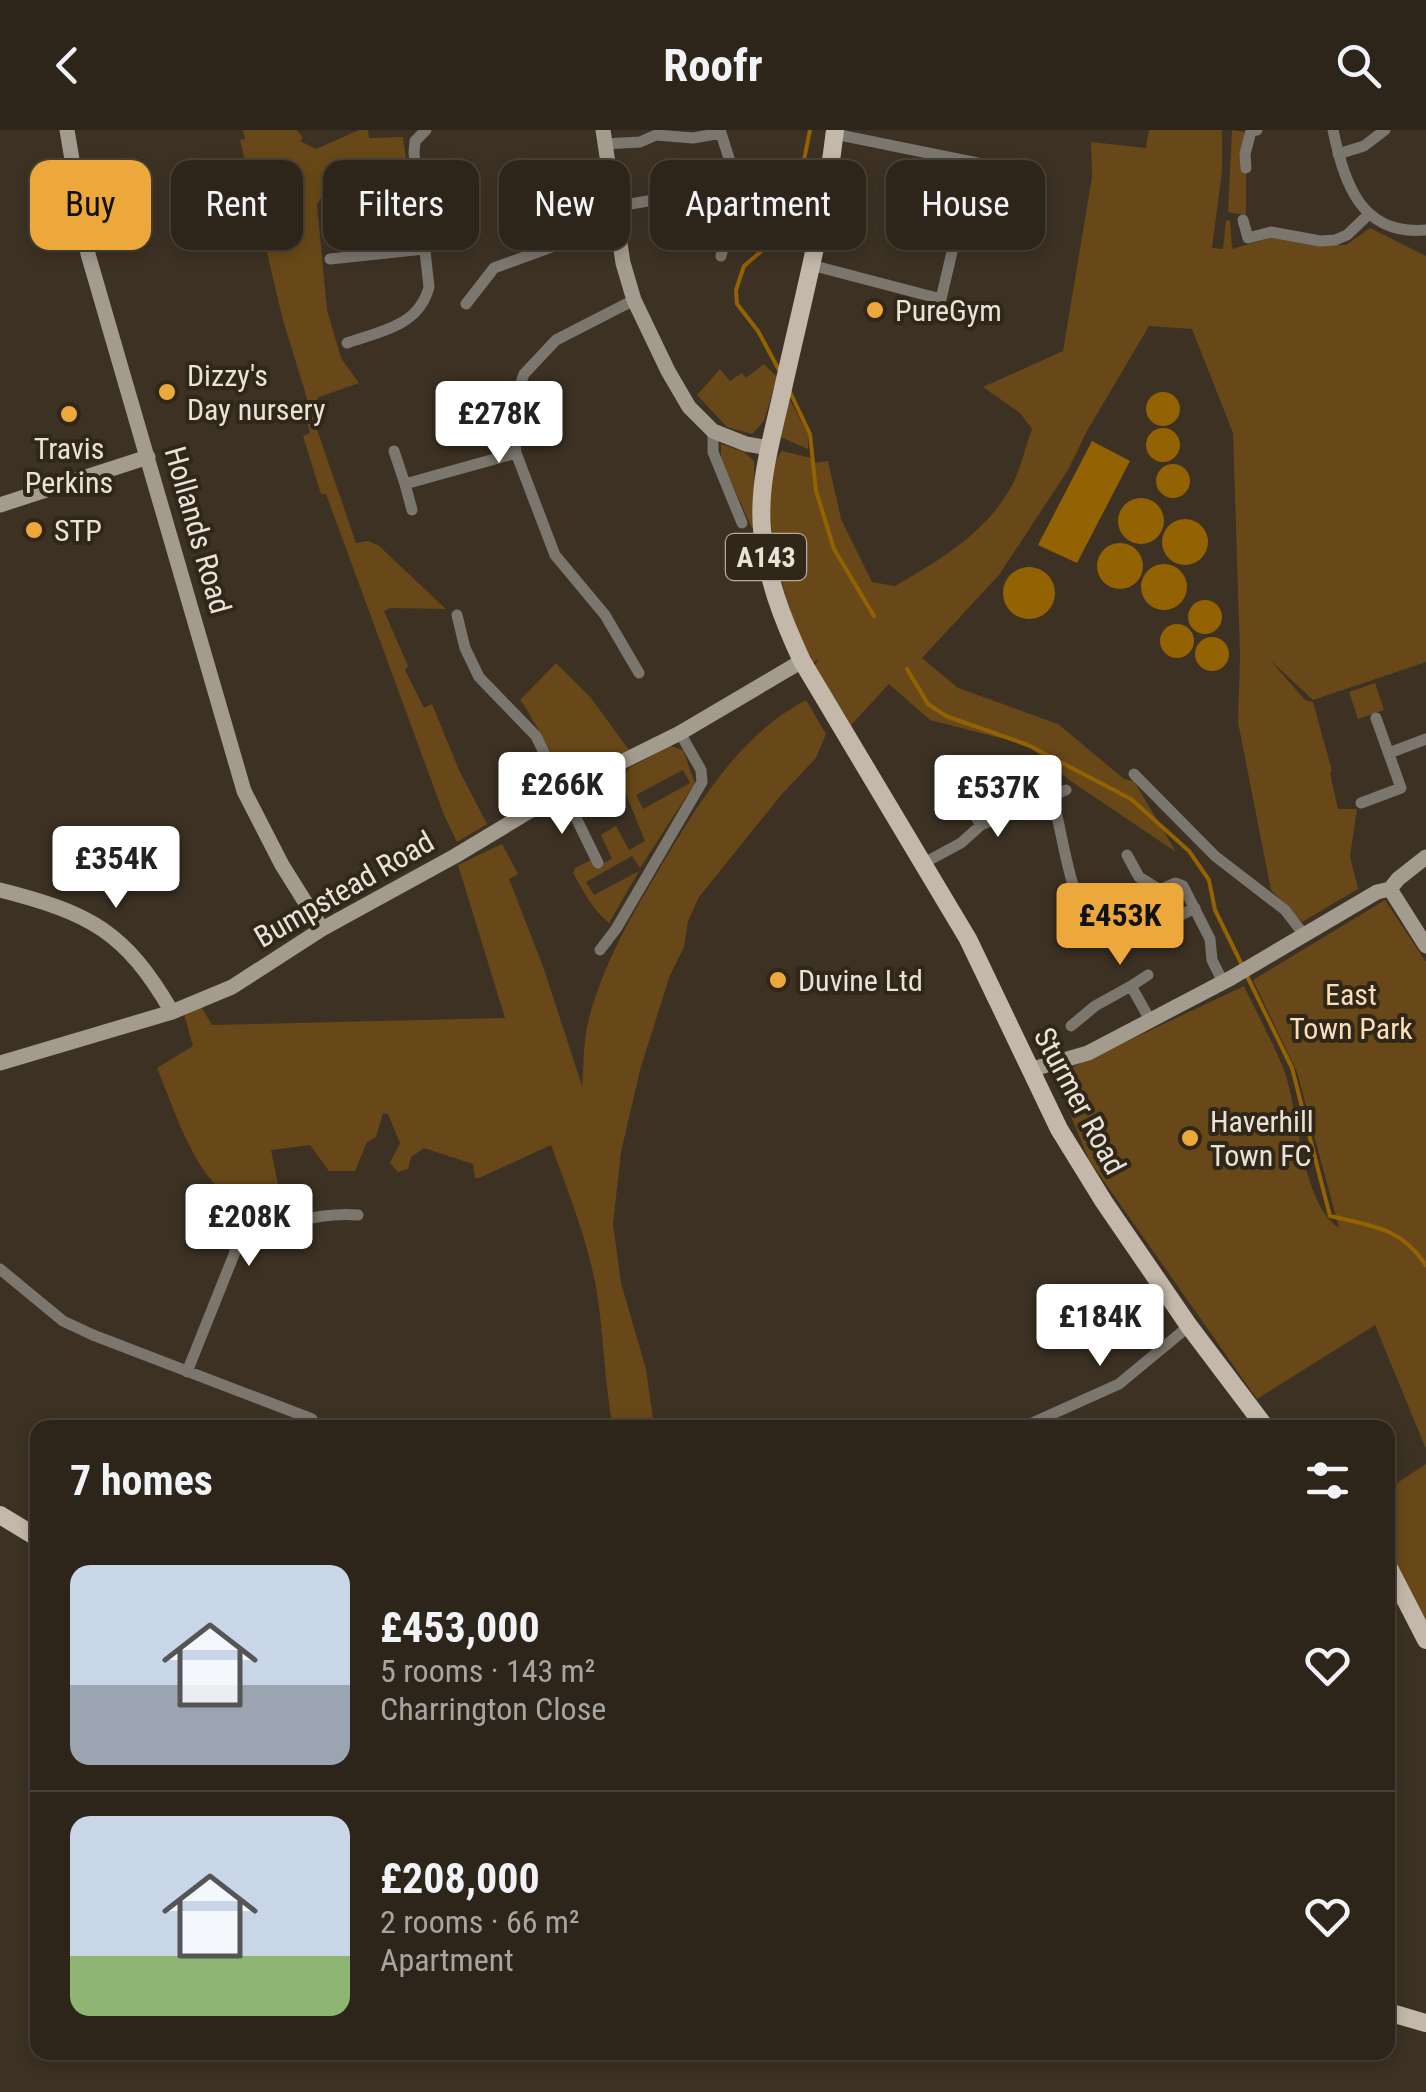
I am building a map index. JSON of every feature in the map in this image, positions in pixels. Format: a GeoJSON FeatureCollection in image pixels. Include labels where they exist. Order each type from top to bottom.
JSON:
{"type":"FeatureCollection","features":[{"type":"Feature","properties":{"kind":"main road","name":"A143"},"geometry":{"type":"LineString","coordinates":[[810,265],[835,132]]}},
{"type":"Feature","properties":{"kind":"main road","name":"Sturmer Road"},"geometry":{"type":"LineString","coordinates":[[810,265],[769,448],[762,503],[764,544],[780,612],[802,661],[968,939],[1059,1129],[1189,1326],[1260,1420]]}},
{"type":"Feature","properties":{"kind":"main road"},"geometry":{"type":"LineString","coordinates":[[0,1515],[30,1533]]}},
{"type":"Feature","properties":{"kind":"main road"},"geometry":{"type":"LineString","coordinates":[[1395,1580],[1426,1640]]}},
{"type":"Feature","properties":{"kind":"main road"},"geometry":{"type":"LineString","coordinates":[[1395,2014],[1426,2023]]}},
{"type":"Feature","properties":{"kind":"street","name":"Hollands Road"},"geometry":{"type":"LineString","coordinates":[[66,130],[88,254],[244,791],[282,865],[322,929]]}},
{"type":"Feature","properties":{"kind":"street"},"geometry":{"type":"LineString","coordinates":[[415,160],[415,141],[426,130]]}},
{"type":"Feature","properties":{"kind":"street"},"geometry":{"type":"LineString","coordinates":[[1246,168],[1245,154],[1252,130]]}},
{"type":"Feature","properties":{"kind":"street"},"geometry":{"type":"LineString","coordinates":[[1333,130],[1342,171],[1368,214],[1386,227],[1408,232],[1426,230]]}},
{"type":"Feature","properties":{"kind":"street"},"geometry":{"type":"LineString","coordinates":[[1338,154],[1364,146],[1385,130]]}},
{"type":"Feature","properties":{"kind":"street"},"geometry":{"type":"LineString","coordinates":[[603,137],[640,142],[656,134],[693,138],[721,132],[739,190],[721,256]]}},
{"type":"Feature","properties":{"kind":"street"},"geometry":{"type":"LineString","coordinates":[[835,132],[963,160]]}},
{"type":"Feature","properties":{"kind":"street"},"geometry":{"type":"LineString","coordinates":[[1243,220],[1248,238],[1271,232],[1320,241],[1347,236],[1368,214]]}},
{"type":"Feature","properties":{"kind":"street"},"geometry":{"type":"LineString","coordinates":[[330,259],[407,250]]}},
{"type":"Feature","properties":{"kind":"street"},"geometry":{"type":"LineString","coordinates":[[347,343],[412,318],[425,302],[429,286],[424,250]]}},
{"type":"Feature","properties":{"kind":"street"},"geometry":{"type":"LineString","coordinates":[[466,304],[494,268],[535,250]]}},
{"type":"Feature","properties":{"kind":"street"},"geometry":{"type":"LineString","coordinates":[[622,250],[634,300],[689,407],[713,431],[769,448]]}},
{"type":"Feature","properties":{"kind":"street"},"geometry":{"type":"LineString","coordinates":[[810,265],[940,298],[951,250]]}},
{"type":"Feature","properties":{"kind":"street"},"geometry":{"type":"LineString","coordinates":[[634,300],[556,340],[524,374],[511,411],[516,454],[555,555],[605,614],[640,673]]}},
{"type":"Feature","properties":{"kind":"street"},"geometry":{"type":"LineString","coordinates":[[713,431],[713,452],[742,523]]}},
{"type":"Feature","properties":{"kind":"street"},"geometry":{"type":"LineString","coordinates":[[394,451],[412,510]]}},
{"type":"Feature","properties":{"kind":"street"},"geometry":{"type":"LineString","coordinates":[[406,484],[516,454]]}},
{"type":"Feature","properties":{"kind":"street"},"geometry":{"type":"LineString","coordinates":[[0,504],[148,457]]}},
{"type":"Feature","properties":{"kind":"street"},"geometry":{"type":"LineString","coordinates":[[457,616],[465,648],[479,677],[536,736],[598,864]]}},
{"type":"Feature","properties":{"kind":"street","name":"Bumpstead Road"},"geometry":{"type":"LineString","coordinates":[[0,1063],[172,1012],[232,987],[322,929],[563,791],[680,732],[802,661]]}},
{"type":"Feature","properties":{"kind":"street"},"geometry":{"type":"LineString","coordinates":[[1360,803],[1401,788],[1376,718]]}},
{"type":"Feature","properties":{"kind":"street"},"geometry":{"type":"LineString","coordinates":[[600,950],[702,782],[700,770],[680,732]]}},
{"type":"Feature","properties":{"kind":"street"},"geometry":{"type":"LineString","coordinates":[[1390,752],[1426,739]]}},
{"type":"Feature","properties":{"kind":"street"},"geometry":{"type":"LineString","coordinates":[[1134,774],[1215,856],[1286,910],[1305,936]]}},
{"type":"Feature","properties":{"kind":"street"},"geometry":{"type":"LineString","coordinates":[[950,776],[982,825]]}},
{"type":"Feature","properties":{"kind":"street"},"geometry":{"type":"LineString","coordinates":[[922,864],[961,843],[982,825],[1066,790]]}},
{"type":"Feature","properties":{"kind":"street"},"geometry":{"type":"LineString","coordinates":[[1052,795],[1064,858],[1080,908]]}},
{"type":"Feature","properties":{"kind":"street"},"geometry":{"type":"LineString","coordinates":[[1127,855],[1140,878],[1160,890],[1175,883],[1184,886],[1210,939],[1212,960],[1227,980]]}},
{"type":"Feature","properties":{"kind":"street"},"geometry":{"type":"LineString","coordinates":[[1033,1069],[1088,1052],[1227,980],[1377,892],[1390,889],[1426,858]]}},
{"type":"Feature","properties":{"kind":"street"},"geometry":{"type":"LineString","coordinates":[[1390,889],[1426,946]]}},
{"type":"Feature","properties":{"kind":"street"},"geometry":{"type":"LineString","coordinates":[[0,890],[59,907],[107,932],[148,969],[172,1012]]}},
{"type":"Feature","properties":{"kind":"street"},"geometry":{"type":"LineString","coordinates":[[1145,933],[1194,908]]}},
{"type":"Feature","properties":{"kind":"street"},"geometry":{"type":"LineString","coordinates":[[1071,1026],[1095,1006],[1148,974]]}},
{"type":"Feature","properties":{"kind":"street"},"geometry":{"type":"LineString","coordinates":[[1131,986],[1149,1018]]}},
{"type":"Feature","properties":{"kind":"street"},"geometry":{"type":"LineString","coordinates":[[186,1372],[237,1247],[260,1235],[328,1213],[358,1215]]}},
{"type":"Feature","properties":{"kind":"street"},"geometry":{"type":"LineString","coordinates":[[0,1269],[64,1320],[186,1372],[312,1419]]}},
{"type":"Feature","properties":{"kind":"street"},"geometry":{"type":"LineString","coordinates":[[1038,1420],[1119,1384],[1189,1326]]}},
{"type":"Feature","properties":{"kind":"green space"},"geometry":{"type":"Polygon","coordinates":[[[243,130],[297,130],[303,138],[300,141],[316,149],[359,130],[368,130],[369,138],[403,137],[406,160],[323,160],[323,195],[317,204],[327,310],[341,358],[359,383],[319,397],[309,405],[266,250],[303,250],[303,160],[245,160],[240,140],[245,139],[243,130]]]}},
{"type":"Feature","properties":{"kind":"green space"},"geometry":{"type":"Polygon","coordinates":[[[1149,130],[1222,130],[1222,171],[1212,248],[1223,249],[1226,220],[1230,221],[1232,249],[1274,237],[1346,245],[1370,228],[1426,256],[1426,662],[1313,700],[1270,660],[1305,700],[1313,702],[1338,809],[1357,809],[1350,856],[1358,889],[1302,922],[1271,890],[1238,722],[1240,655],[1233,433],[1192,329],[1149,326],[1068,470],[999,575],[922,658],[958,688],[1058,724],[1124,779],[1134,781],[1176,852],[1069,780],[1028,745],[930,720],[889,684],[851,725],[815,666],[818,659],[813,663],[803,644],[776,556],[770,494],[773,469],[782,451],[811,458],[818,499],[815,463],[828,461],[841,519],[872,582],[895,586],[943,556],[987,520],[1014,482],[1032,429],[1020,413],[983,387],[1063,351],[1092,177],[1091,142],[1146,148],[1149,130]]]}},
{"type":"Feature","properties":{"kind":"green space"},"geometry":{"type":"Polygon","coordinates":[[[1232,130],[1246,132],[1246,215],[1228,212],[1232,130]]]}},
{"type":"Feature","properties":{"kind":"green space"},"geometry":{"type":"Polygon","coordinates":[[[764,364],[777,377],[764,421],[752,434],[727,427],[697,395],[720,369],[730,381],[742,373],[746,378],[764,364]]]}},
{"type":"Feature","properties":{"kind":"green space"},"geometry":{"type":"Polygon","coordinates":[[[790,400],[808,434],[808,449],[781,437],[790,400]]]}},
{"type":"Feature","properties":{"kind":"green space"},"geometry":{"type":"Polygon","coordinates":[[[310,409],[356,543],[368,541],[378,545],[446,609],[384,611],[408,666],[405,670],[424,708],[432,704],[487,824],[457,842],[326,494],[321,494],[303,436],[310,433],[305,411],[310,409]]]}},
{"type":"Feature","properties":{"kind":"green space"},"geometry":{"type":"Polygon","coordinates":[[[721,444],[744,452],[754,461],[756,527],[752,528],[721,459],[721,444]]]}},
{"type":"Feature","properties":{"kind":"green space"},"geometry":{"type":"Polygon","coordinates":[[[556,663],[591,698],[629,750],[570,778],[520,700],[556,663]]]}},
{"type":"Feature","properties":{"kind":"green space"},"geometry":{"type":"Polygon","coordinates":[[[1375,683],[1384,710],[1358,719],[1349,692],[1375,683]]]}},
{"type":"Feature","properties":{"kind":"green space"},"geometry":{"type":"Polygon","coordinates":[[[806,700],[826,734],[816,758],[699,897],[640,1070],[621,1152],[613,1224],[621,1283],[646,1369],[653,1420],[612,1420],[592,1269],[551,1145],[479,1178],[475,1178],[473,1164],[424,1148],[411,1157],[408,1169],[398,1172],[390,1163],[400,1143],[388,1114],[383,1113],[376,1137],[367,1142],[355,1171],[329,1171],[310,1145],[271,1150],[281,1199],[241,1201],[212,1181],[189,1144],[157,1068],[193,1046],[184,1014],[201,1006],[212,1025],[505,1018],[458,865],[502,844],[518,874],[509,879],[544,969],[582,1086],[589,1018],[620,939],[650,884],[722,773],[760,732],[806,700]]]}},
{"type":"Feature","properties":{"kind":"green space"},"geometry":{"type":"Polygon","coordinates":[[[670,746],[683,750],[695,783],[640,868],[632,856],[586,882],[594,895],[639,871],[609,923],[593,906],[573,873],[591,860],[595,867],[612,859],[601,835],[616,826],[629,850],[645,841],[621,782],[629,768],[670,746]],[[683,770],[636,795],[643,809],[690,783],[683,770]]]}},
{"type":"Feature","properties":{"kind":"green space","name":"East Town Park"},"geometry":{"type":"Polygon","coordinates":[[[1385,900],[1426,962],[1426,1449],[1375,1325],[1257,1399],[1089,1160],[1056,1080],[1064,1071],[1244,986],[1284,1070],[1316,1198],[1339,1228],[1297,1072],[1253,980],[1385,900]]]}},
{"type":"Feature","properties":{"kind":"green space"},"geometry":{"type":"Polygon","coordinates":[[[1426,1464],[1426,1640],[1395,1580],[1395,1484],[1426,1464]]]}},
{"type":"Feature","properties":{"kind":"shaded area"},"geometry":{"type":"Polygon","coordinates":[[[1163,392],[1175,397],[1180,409],[1175,421],[1163,426],[1151,421],[1146,409],[1151,397],[1163,392]]]}},
{"type":"Feature","properties":{"kind":"shaded area"},"geometry":{"type":"Polygon","coordinates":[[[1163,428],[1175,433],[1180,445],[1175,457],[1163,462],[1151,457],[1146,445],[1151,433],[1163,428]]]}},
{"type":"Feature","properties":{"kind":"shaded area"},"geometry":{"type":"Polygon","coordinates":[[[1092,441],[1130,461],[1077,563],[1038,545],[1092,441]]]}},
{"type":"Feature","properties":{"kind":"shaded area"},"geometry":{"type":"Polygon","coordinates":[[[1173,464],[1185,469],[1190,481],[1185,493],[1173,498],[1161,493],[1156,481],[1161,469],[1173,464]]]}},
{"type":"Feature","properties":{"kind":"shaded area"},"geometry":{"type":"Polygon","coordinates":[[[1141,498],[1157,505],[1164,521],[1157,537],[1141,544],[1125,537],[1118,521],[1125,505],[1141,498]]]}},
{"type":"Feature","properties":{"kind":"shaded area"},"geometry":{"type":"Polygon","coordinates":[[[1185,519],[1201,526],[1208,542],[1201,558],[1185,565],[1169,558],[1162,542],[1169,526],[1185,519]]]}},
{"type":"Feature","properties":{"kind":"shaded area"},"geometry":{"type":"Polygon","coordinates":[[[1120,543],[1136,550],[1143,566],[1136,582],[1120,589],[1104,582],[1097,566],[1104,550],[1120,543]]]}},
{"type":"Feature","properties":{"kind":"shaded area"},"geometry":{"type":"Polygon","coordinates":[[[1164,564],[1180,571],[1187,587],[1180,603],[1164,610],[1148,603],[1141,587],[1148,571],[1164,564]]]}},
{"type":"Feature","properties":{"kind":"shaded area"},"geometry":{"type":"Polygon","coordinates":[[[1029,567],[1047,575],[1055,593],[1047,611],[1029,619],[1011,611],[1003,593],[1011,575],[1029,567]]]}},
{"type":"Feature","properties":{"kind":"shaded area"},"geometry":{"type":"Polygon","coordinates":[[[1205,600],[1217,605],[1222,617],[1217,629],[1205,634],[1193,629],[1188,617],[1193,605],[1205,600]]]}},
{"type":"Feature","properties":{"kind":"shaded area"},"geometry":{"type":"Polygon","coordinates":[[[1177,624],[1189,629],[1194,641],[1189,653],[1177,658],[1165,653],[1160,641],[1165,629],[1177,624]]]}},
{"type":"Feature","properties":{"kind":"shaded area"},"geometry":{"type":"Polygon","coordinates":[[[1212,637],[1224,642],[1229,654],[1224,666],[1212,671],[1200,666],[1195,654],[1200,642],[1212,637]]]}},
{"type":"Feature","properties":{"kind":"waterway"},"geometry":{"type":"LineString","coordinates":[[779,370],[758,331],[737,304],[736,290],[744,266],[771,243],[793,215],[810,130]]}},
{"type":"Feature","properties":{"kind":"waterway"},"geometry":{"type":"LineString","coordinates":[[790,392],[810,434],[816,491],[834,549],[874,616]]}},
{"type":"Feature","properties":{"kind":"waterway"},"geometry":{"type":"LineString","coordinates":[[907,669],[928,704],[946,716],[1028,745],[1131,799],[1189,851],[1209,880],[1215,910],[1242,965]]}},
{"type":"Feature","properties":{"kind":"waterway"},"geometry":{"type":"LineString","coordinates":[[1246,974],[1292,1068],[1330,1216],[1395,1235],[1426,1265]]}},
{"type":"Feature","properties":{"kind":"place","name":"PureGym"},"geometry":{"type":"Point","coordinates":[875,310]}},
{"type":"Feature","properties":{"kind":"place","name":"Dizzy's Day nursery"},"geometry":{"type":"Point","coordinates":[167,392]}},
{"type":"Feature","properties":{"kind":"place","name":"Travis Perkins"},"geometry":{"type":"Point","coordinates":[69,414]}},
{"type":"Feature","properties":{"kind":"place","name":"STP"},"geometry":{"type":"Point","coordinates":[34,530]}},
{"type":"Feature","properties":{"kind":"place","name":"Duvine Ltd"},"geometry":{"type":"Point","coordinates":[778,980]}},
{"type":"Feature","properties":{"kind":"place","name":"Haverhill Town FC"},"geometry":{"type":"Point","coordinates":[1190,1138]}}]}
